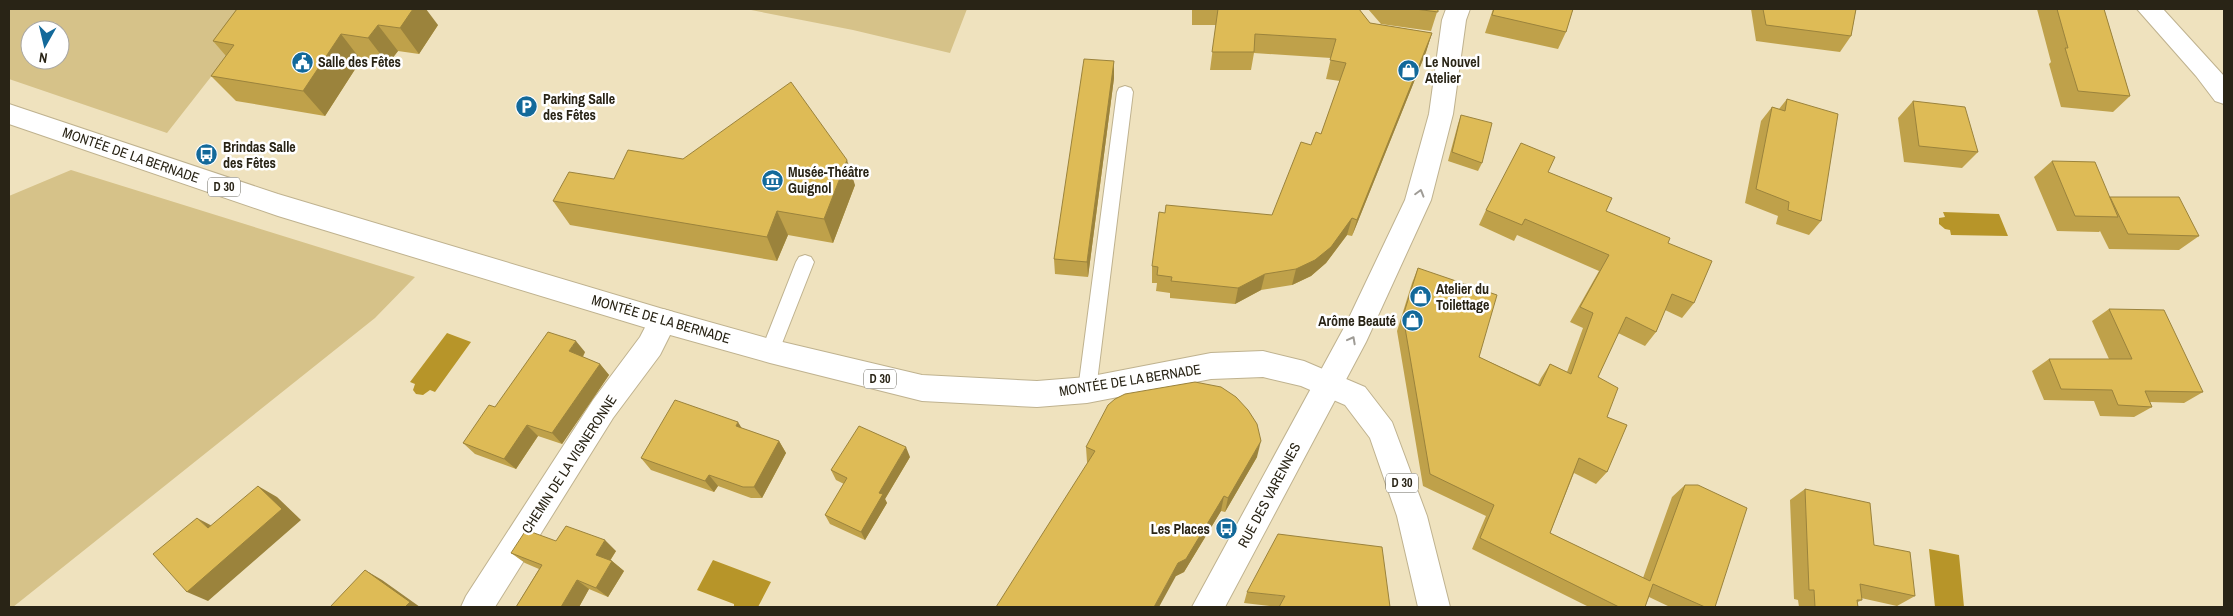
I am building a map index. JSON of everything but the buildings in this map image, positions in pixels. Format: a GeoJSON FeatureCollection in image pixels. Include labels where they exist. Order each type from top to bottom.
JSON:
{"type":"FeatureCollection","features":[{"type":"Feature","properties":{"kind":"main road","name":"RUE DES VARENNES"},"geometry":{"type":"LineString","coordinates":[[1208,607],[1356,333],[1418,200],[1441,114],[1442,43],[1458,9]]}},
{"type":"Feature","properties":{"kind":"main road"},"geometry":{"type":"LineString","coordinates":[[2150,9],[2205,69],[2224,94]]}},
{"type":"Feature","properties":{"kind":"main road","name":"MONTÉE DE LA BERNADE"},"geometry":{"type":"LineString","coordinates":[[9,114],[278,205],[663,321],[770,351],[922,388],[1037,394],[1087,390],[1211,366],[1264,364],[1330,383]]}},
{"type":"Feature","properties":{"kind":"main road","name":"CHEMIN DE LA VIGNERONNE"},"geometry":{"type":"LineString","coordinates":[[477,607],[604,409],[650,346],[663,321]]}},
{"type":"Feature","properties":{"kind":"main road","name":"D 30"},"geometry":{"type":"LineString","coordinates":[[1330,383],[1356,396],[1382,431],[1412,516],[1434,607]]}},
{"type":"Feature","properties":{"kind":"lane"},"geometry":{"type":"LineString","coordinates":[[1087,390],[1125,92]]}},
{"type":"Feature","properties":{"kind":"lane"},"geometry":{"type":"LineString","coordinates":[[770,351],[805,262]]}},
{"type":"Feature","properties":{"kind":"shaded area"},"geometry":{"type":"Polygon","coordinates":[[[9,9],[264,9],[167,133],[9,79],[9,9]]]}},
{"type":"Feature","properties":{"kind":"shaded area"},"geometry":{"type":"Polygon","coordinates":[[[746,9],[967,9],[950,53],[853,30],[746,9]]]}},
{"type":"Feature","properties":{"kind":"shaded area"},"geometry":{"type":"Polygon","coordinates":[[[71,170],[415,277],[375,318],[13,607],[9,607],[9,196],[71,170]]]}},
{"type":"Feature","properties":{"kind":"shaded area"},"geometry":{"type":"Polygon","coordinates":[[[1943,212],[1999,214],[2008,236],[1951,235],[1950,230],[1945,229],[1939,224],[1939,218],[1945,217],[1943,212]]]}},
{"type":"Feature","properties":{"kind":"shaded area"},"geometry":{"type":"Polygon","coordinates":[[[447,333],[471,342],[435,392],[430,390],[423,395],[416,394],[413,390],[415,384],[410,382],[447,333]]]}},
{"type":"Feature","properties":{"kind":"shaded area"},"geometry":{"type":"Polygon","coordinates":[[[1929,549],[1959,555],[1964,607],[1935,607],[1929,549]]]}},
{"type":"Feature","properties":{"kind":"shaded area"},"geometry":{"type":"Polygon","coordinates":[[[713,560],[771,582],[758,607],[734,607],[734,604],[697,590],[713,560]]]}},
{"type":"Feature","properties":{"kind":"place","name":"Salle des Fêtes"},"geometry":{"type":"Point","coordinates":[302,62]}},
{"type":"Feature","properties":{"kind":"place","name":"Le Nouvel Atelier"},"geometry":{"type":"Point","coordinates":[1409,70]}},
{"type":"Feature","properties":{"kind":"place","name":"Parking Salle des Fêtes"},"geometry":{"type":"Point","coordinates":[527,107]}},
{"type":"Feature","properties":{"kind":"place","name":"Brindas Salle des Fêtes"},"geometry":{"type":"Point","coordinates":[207,155]}},
{"type":"Feature","properties":{"kind":"place","name":"Musée-Théâtre Guignol"},"geometry":{"type":"Point","coordinates":[772,180]}},
{"type":"Feature","properties":{"kind":"place","name":"Atelier du Toilettage"},"geometry":{"type":"Point","coordinates":[1420,297]}},
{"type":"Feature","properties":{"kind":"place","name":"Arôme Beauté"},"geometry":{"type":"Point","coordinates":[1412,321]}},
{"type":"Feature","properties":{"kind":"place","name":"Les Places"},"geometry":{"type":"Point","coordinates":[1226,529]}}]}
